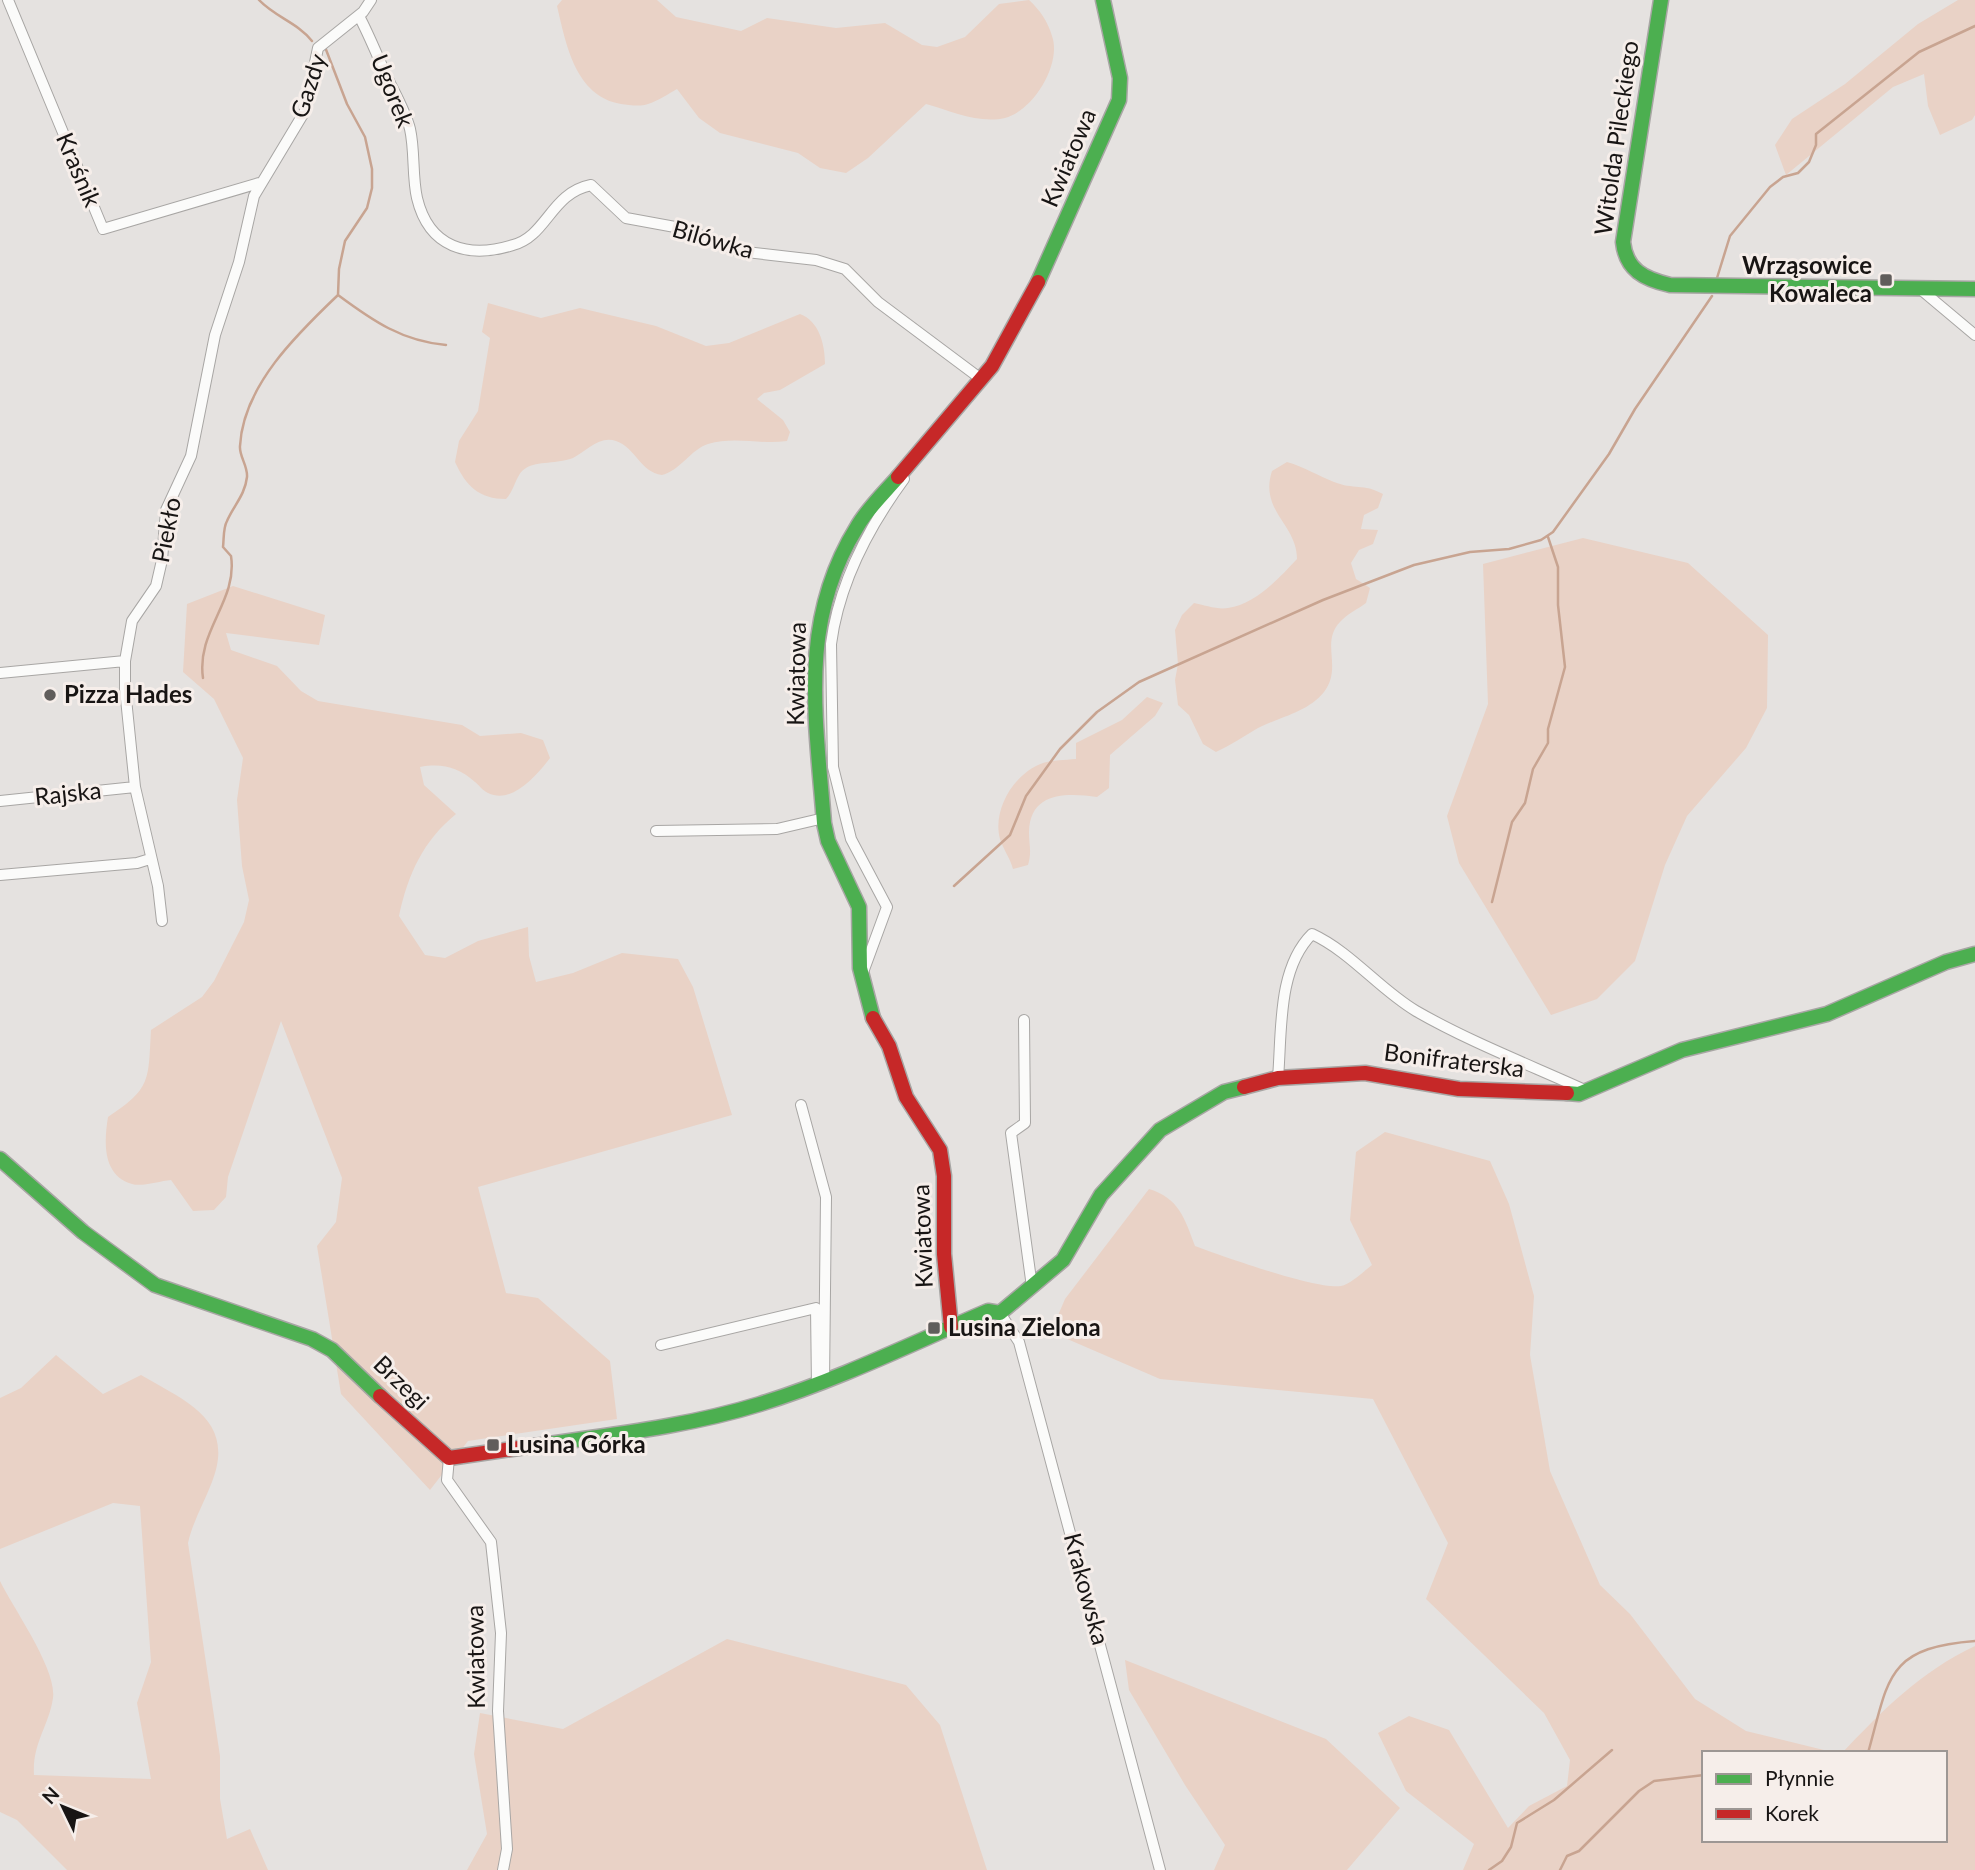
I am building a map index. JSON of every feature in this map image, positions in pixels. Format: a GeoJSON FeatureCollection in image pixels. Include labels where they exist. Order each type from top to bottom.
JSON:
{"type":"FeatureCollection","features":[{"type":"Feature","properties":{"kind":"street","name":"Kraśnik"},"geometry":{"type":"LineString","coordinates":[[8,0],[103,229],[259,183]]}},
{"type":"Feature","properties":{"kind":"street","name":"Gazdy"},"geometry":{"type":"LineString","coordinates":[[259,183],[305,111],[318,48],[359,16],[371,0]]}},
{"type":"Feature","properties":{"kind":"street","name":"Kwiatowa"},"geometry":{"type":"LineString","coordinates":[[951,1326],[944,1254],[944,1177],[940,1150],[906,1097],[889,1046],[872,1016],[861,975],[859,907],[828,841],[824,818],[816,677],[819,621],[842,551],[858,524],[981,379],[1011,336],[1049,260],[1119,100],[1120,78],[1103,0]]}},
{"type":"Feature","properties":{"kind":"street","name":"Witolda Pileckiego"},"geometry":{"type":"LineString","coordinates":[[1661,0],[1623,243],[1626,260],[1634,271],[1648,279],[1670,285],[1975,289]]}},
{"type":"Feature","properties":{"kind":"street","name":"Ugorek"},"geometry":{"type":"LineString","coordinates":[[359,16],[410,129],[417,197],[422,212],[445,244]]}},
{"type":"Feature","properties":{"kind":"street","name":"Piekło"},"geometry":{"type":"LineString","coordinates":[[162,921],[158,886],[135,787],[125,661],[132,621],[156,586],[162,560],[166,510],[191,456],[215,334],[259,183]]}},
{"type":"Feature","properties":{"kind":"street","name":"Bilówka"},"geometry":{"type":"LineString","coordinates":[[445,244],[462,250],[510,246],[524,242],[564,196],[577,188],[591,185],[626,218],[686,229],[737,251],[816,260],[845,270],[878,302],[981,379]]}},
{"type":"Feature","properties":{"kind":"street"},"geometry":{"type":"LineString","coordinates":[[1919,288],[1975,335]]}},
{"type":"Feature","properties":{"kind":"street"},"geometry":{"type":"LineString","coordinates":[[861,975],[869,961],[887,907],[860,861],[851,839],[833,767],[833,626],[857,553],[932,436]]}},
{"type":"Feature","properties":{"kind":"street"},"geometry":{"type":"LineString","coordinates":[[0,673],[125,661]]}},
{"type":"Feature","properties":{"kind":"street","name":"Rajska"},"geometry":{"type":"LineString","coordinates":[[0,801],[135,787]]}},
{"type":"Feature","properties":{"kind":"street"},"geometry":{"type":"LineString","coordinates":[[656,831],[777,829],[824,818]]}},
{"type":"Feature","properties":{"kind":"street"},"geometry":{"type":"LineString","coordinates":[[0,875],[137,863],[150,859]]}},
{"type":"Feature","properties":{"kind":"street"},"geometry":{"type":"LineString","coordinates":[[1278,1077],[1287,981],[1297,951],[1312,934],[1347,956],[1386,992],[1416,1011],[1587,1091]]}},
{"type":"Feature","properties":{"kind":"street","name":"Bonifraterska"},"geometry":{"type":"LineString","coordinates":[[1000,1313],[1063,1260],[1101,1195],[1160,1130],[1224,1092],[1278,1077],[1365,1073],[1497,1092],[1559,1095],[1587,1091],[1682,1050],[1827,1014],[1946,962],[1975,954]]}},
{"type":"Feature","properties":{"kind":"street"},"geometry":{"type":"LineString","coordinates":[[1024,1020],[1025,1123],[1011,1133],[1032,1287]]}},
{"type":"Feature","properties":{"kind":"street"},"geometry":{"type":"LineString","coordinates":[[802,1105],[826,1197],[821,1384]]}},
{"type":"Feature","properties":{"kind":"street","name":"Brzegi"},"geometry":{"type":"LineString","coordinates":[[0,1159],[83,1232],[155,1285],[312,1339],[332,1350],[449,1458]]}},
{"type":"Feature","properties":{"kind":"street"},"geometry":{"type":"LineString","coordinates":[[661,1345],[816,1308],[821,1384]]}},
{"type":"Feature","properties":{"kind":"street"},"geometry":{"type":"LineString","coordinates":[[449,1458],[614,1435],[724,1415],[821,1384],[988,1311],[1000,1313]]}},
{"type":"Feature","properties":{"kind":"street","name":"Krakowska"},"geometry":{"type":"LineString","coordinates":[[1000,1313],[1019,1342],[1160,1870]]}},
{"type":"Feature","properties":{"kind":"street","name":"Kwiatowa"},"geometry":{"type":"LineString","coordinates":[[449,1458],[447,1480],[491,1542],[493,1556],[501,1633],[498,1711],[507,1849],[503,1870]]}},
{"type":"Feature","properties":{"kind":"shaded area"},"geometry":{"type":"Polygon","coordinates":[[[562,0],[657,0],[676,17],[741,31],[767,18],[836,28],[885,23],[922,45],[937,47],[965,37],[999,4],[1029,0],[1043,16],[1050,31],[1054,47],[1053,60],[1043,85],[1026,106],[1015,114],[1005,118],[985,119],[926,104],[868,158],[846,173],[820,168],[798,153],[720,133],[699,118],[677,89],[642,105],[621,104],[605,99],[593,91],[575,66],[557,6],[562,0]]]}},
{"type":"Feature","properties":{"kind":"shaded area"},"geometry":{"type":"Polygon","coordinates":[[[1958,0],[1975,0],[1975,115],[1972,120],[1940,135],[1928,106],[1924,74],[1893,87],[1786,175],[1775,145],[1792,119],[1845,84],[1918,24],[1958,0]]]}},
{"type":"Feature","properties":{"kind":"shaded area"},"geometry":{"type":"Polygon","coordinates":[[[488,303],[541,318],[580,308],[656,326],[706,346],[729,343],[800,314],[812,322],[820,334],[825,364],[780,390],[764,393],[757,399],[783,420],[790,432],[787,441],[728,441],[708,444],[675,469],[662,475],[648,469],[623,444],[604,440],[573,458],[526,468],[506,499],[488,497],[474,490],[455,462],[459,441],[478,411],[490,338],[482,332],[488,303]]]}},
{"type":"Feature","properties":{"kind":"shaded area"},"geometry":{"type":"Polygon","coordinates":[[[1287,462],[1328,480],[1383,494],[1378,508],[1364,515],[1361,529],[1378,530],[1373,544],[1359,550],[1351,563],[1356,579],[1370,588],[1366,603],[1343,619],[1334,630],[1331,647],[1332,673],[1324,692],[1310,705],[1258,728],[1216,752],[1203,744],[1189,715],[1178,705],[1175,630],[1182,615],[1194,603],[1220,608],[1238,606],[1266,589],[1297,559],[1291,536],[1270,497],[1272,471],[1287,462]]]}},
{"type":"Feature","properties":{"kind":"shaded area"},"geometry":{"type":"Polygon","coordinates":[[[1583,538],[1688,563],[1768,635],[1767,708],[1746,748],[1687,816],[1665,865],[1635,961],[1597,999],[1551,1015],[1459,863],[1447,816],[1488,704],[1483,564],[1583,538]]]}},
{"type":"Feature","properties":{"kind":"shaded area"},"geometry":{"type":"Polygon","coordinates":[[[233,586],[325,615],[319,645],[226,633],[231,650],[277,666],[301,691],[318,701],[462,725],[480,736],[521,733],[543,740],[550,758],[523,786],[506,795],[488,793],[469,777],[449,767],[420,767],[424,785],[456,814],[434,835],[418,859],[399,916],[425,955],[445,958],[478,941],[528,927],[529,956],[536,982],[573,973],[622,953],[678,959],[693,987],[732,1115],[478,1187],[506,1293],[538,1298],[610,1361],[617,1419],[468,1441],[430,1490],[341,1394],[317,1246],[336,1222],[342,1178],[281,1021],[228,1177],[226,1197],[214,1210],[193,1211],[171,1180],[140,1185],[122,1180],[110,1165],[107,1156],[108,1117],[133,1098],[145,1081],[151,1030],[202,997],[214,981],[244,922],[249,900],[242,866],[237,800],[243,758],[214,699],[183,672],[187,604],[233,586]]]}},
{"type":"Feature","properties":{"kind":"shaded area"},"geometry":{"type":"Polygon","coordinates":[[[1147,697],[1163,703],[1155,716],[1110,755],[1109,788],[1097,797],[1063,796],[1043,802],[1031,819],[1028,865],[1013,869],[1001,843],[998,828],[1002,805],[1015,784],[1032,768],[1043,763],[1076,759],[1076,743],[1122,720],[1147,697]]]}},
{"type":"Feature","properties":{"kind":"shaded area"},"geometry":{"type":"Polygon","coordinates":[[[1385,1132],[1490,1161],[1509,1204],[1534,1296],[1530,1355],[1550,1471],[1600,1585],[1630,1614],[1695,1699],[1746,1731],[1828,1751],[1702,1751],[1702,1842],[1947,1842],[1947,1751],[1844,1751],[1888,1707],[1920,1680],[1975,1646],[1975,1870],[1463,1870],[1474,1844],[1406,1791],[1378,1733],[1409,1716],[1449,1730],[1508,1828],[1529,1806],[1567,1786],[1570,1760],[1544,1713],[1426,1599],[1448,1543],[1373,1399],[1160,1379],[1051,1332],[1065,1299],[1149,1189],[1167,1198],[1180,1211],[1195,1246],[1312,1283],[1341,1286],[1349,1283],[1372,1265],[1350,1220],[1356,1152],[1385,1132]]]}},
{"type":"Feature","properties":{"kind":"shaded area"},"geometry":{"type":"Polygon","coordinates":[[[56,1355],[103,1394],[141,1375],[190,1404],[203,1415],[212,1428],[218,1443],[218,1461],[188,1543],[220,1756],[220,1799],[227,1839],[250,1829],[268,1870],[67,1870],[17,1820],[0,1812],[0,1581],[41,1655],[52,1686],[51,1708],[38,1744],[34,1775],[151,1779],[137,1703],[151,1662],[140,1506],[113,1503],[0,1549],[0,1398],[21,1388],[56,1355]]]}},
{"type":"Feature","properties":{"kind":"shaded area"},"geometry":{"type":"Polygon","coordinates":[[[727,1639],[906,1685],[940,1725],[987,1870],[467,1870],[487,1834],[474,1754],[480,1713],[563,1729],[727,1639]]]}},
{"type":"Feature","properties":{"kind":"shaded area"},"geometry":{"type":"Polygon","coordinates":[[[1125,1660],[1326,1739],[1400,1808],[1347,1870],[1214,1870],[1225,1845],[1185,1785],[1129,1690],[1125,1660]]]}},
{"type":"Feature","properties":{"kind":"waterway"},"geometry":{"type":"LineString","coordinates":[[259,0],[300,29],[312,41]]}},
{"type":"Feature","properties":{"kind":"waterway"},"geometry":{"type":"LineString","coordinates":[[1717,278],[1730,236],[1770,187],[1783,177],[1798,173],[1809,162],[1816,145],[1816,134],[1919,52],[1975,26]]}},
{"type":"Feature","properties":{"kind":"waterway"},"geometry":{"type":"LineString","coordinates":[[203,678],[205,645],[229,587],[232,572],[231,556],[223,547],[225,527],[242,495],[247,477],[240,450],[243,424],[262,382],[275,363],[338,295],[339,269],[345,241],[367,208],[372,188],[372,169],[365,137],[347,104],[325,47]]}},
{"type":"Feature","properties":{"kind":"waterway"},"geometry":{"type":"LineString","coordinates":[[338,295],[389,328],[415,339],[446,345]]}},
{"type":"Feature","properties":{"kind":"waterway"},"geometry":{"type":"LineString","coordinates":[[954,886],[1010,835],[1026,796],[1060,749],[1097,712],[1139,682],[1323,600],[1414,565],[1470,552],[1509,549],[1541,540],[1553,532],[1609,454],[1635,409],[1712,296]]}},
{"type":"Feature","properties":{"kind":"waterway"},"geometry":{"type":"LineString","coordinates":[[1492,902],[1512,822],[1525,803],[1533,769],[1548,743],[1548,729],[1565,667],[1558,605],[1558,567],[1548,537]]}},
{"type":"Feature","properties":{"kind":"waterway"},"geometry":{"type":"LineString","coordinates":[[1869,1751],[1887,1687],[1907,1660],[1923,1651],[1975,1641]]}},
{"type":"Feature","properties":{"kind":"waterway"},"geometry":{"type":"LineString","coordinates":[[1489,1870],[1502,1861],[1511,1847],[1517,1823],[1554,1800],[1612,1750]]}},
{"type":"Feature","properties":{"kind":"waterway"},"geometry":{"type":"LineString","coordinates":[[1560,1870],[1567,1856],[1579,1851],[1639,1791],[1654,1781],[1702,1775]]}},
{"type":"Feature","properties":{"kind":"traffic: fast"},"geometry":{"type":"LineString","coordinates":[[1038,282],[1119,100],[1120,78],[1103,0]]}},
{"type":"Feature","properties":{"kind":"traffic: fast"},"geometry":{"type":"LineString","coordinates":[[1661,0],[1623,242],[1628,260],[1638,272],[1652,280],[1670,285],[1975,289]]}},
{"type":"Feature","properties":{"kind":"traffic: fast"},"geometry":{"type":"LineString","coordinates":[[873,1018],[860,968],[859,907],[828,841],[824,823],[817,746],[815,671],[826,599],[838,563],[861,520],[898,477]]}},
{"type":"Feature","properties":{"kind":"traffic: fast"},"geometry":{"type":"LineString","coordinates":[[1567,1093],[1579,1094],[1682,1050],[1827,1014],[1946,962],[1975,954]]}},
{"type":"Feature","properties":{"kind":"traffic: fast"},"geometry":{"type":"LineString","coordinates":[[533,1446],[647,1430],[732,1412],[818,1384],[988,1311],[1000,1313],[1063,1260],[1101,1195],[1160,1130],[1224,1092],[1244,1087]]}},
{"type":"Feature","properties":{"kind":"traffic: fast"},"geometry":{"type":"LineString","coordinates":[[0,1159],[83,1232],[155,1285],[312,1339],[332,1350],[380,1396]]}},
{"type":"Feature","properties":{"kind":"traffic: jam"},"geometry":{"type":"LineString","coordinates":[[898,477],[992,366],[1038,282]]}},
{"type":"Feature","properties":{"kind":"traffic: jam"},"geometry":{"type":"LineString","coordinates":[[873,1018],[889,1046],[906,1097],[940,1150],[944,1176],[944,1254],[951,1327]]}},
{"type":"Feature","properties":{"kind":"traffic: jam"},"geometry":{"type":"LineString","coordinates":[[1244,1087],[1278,1078],[1365,1073],[1459,1089],[1567,1093]]}},
{"type":"Feature","properties":{"kind":"traffic: jam"},"geometry":{"type":"LineString","coordinates":[[380,1396],[449,1458],[533,1446]]}},
{"type":"Feature","properties":{"kind":"place","name":"Wrząsowice Kowaleca"},"geometry":{"type":"Point","coordinates":[1886,280]}},
{"type":"Feature","properties":{"kind":"place","name":"Pizza Hades"},"geometry":{"type":"Point","coordinates":[50,695]}},
{"type":"Feature","properties":{"kind":"place","name":"Lusina Zielona"},"geometry":{"type":"Point","coordinates":[934,1328]}},
{"type":"Feature","properties":{"kind":"place","name":"Lusina Górka"},"geometry":{"type":"Point","coordinates":[493,1445]}}]}
